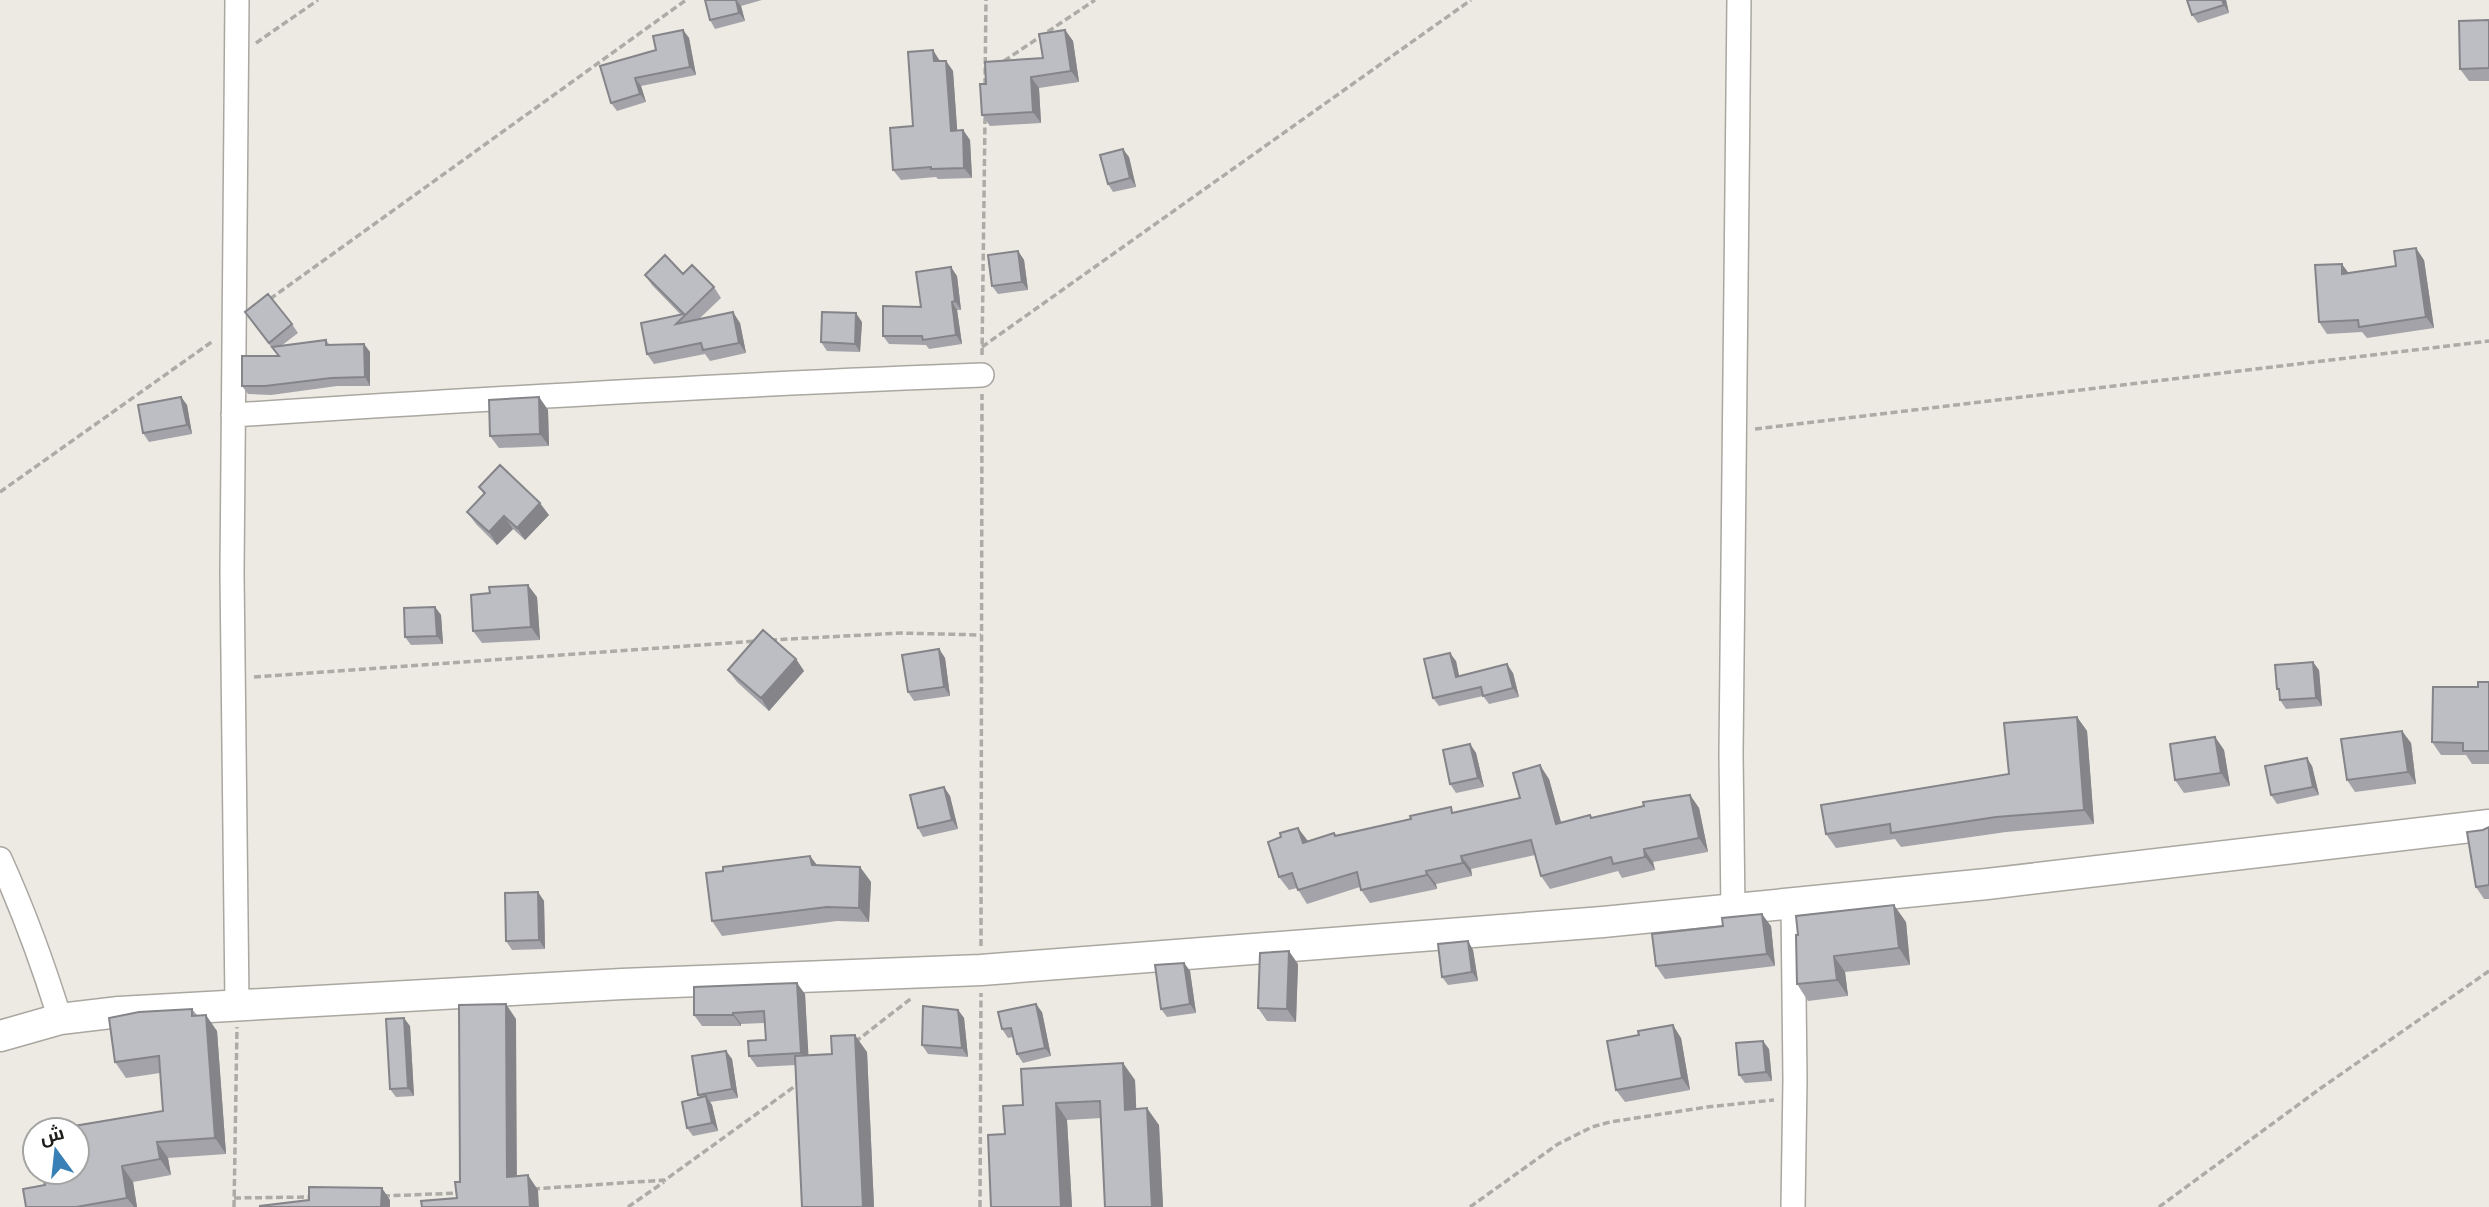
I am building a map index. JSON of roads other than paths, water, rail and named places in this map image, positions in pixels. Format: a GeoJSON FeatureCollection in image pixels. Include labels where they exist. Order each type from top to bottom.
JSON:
{"type":"FeatureCollection","features":[{"type":"Feature","properties":{"kind":"main road"},"geometry":{"type":"LineString","coordinates":[[0,1036],[60,1019],[119,1012],[622,984],[982,970],[1793,905],[2489,825]]}},
{"type":"Feature","properties":{"kind":"street"},"geometry":{"type":"LineString","coordinates":[[237,0],[233,415],[237,1004]]}},
{"type":"Feature","properties":{"kind":"street"},"geometry":{"type":"LineString","coordinates":[[1733,910],[1731,754],[1739,0]]}},
{"type":"Feature","properties":{"kind":"street"},"geometry":{"type":"LineString","coordinates":[[233,415],[772,382],[982,375]]}},
{"type":"Feature","properties":{"kind":"street"},"geometry":{"type":"LineString","coordinates":[[0,859],[24,912],[60,1019]]}},
{"type":"Feature","properties":{"kind":"street"},"geometry":{"type":"LineString","coordinates":[[1793,905],[1793,1207]]}}]}
